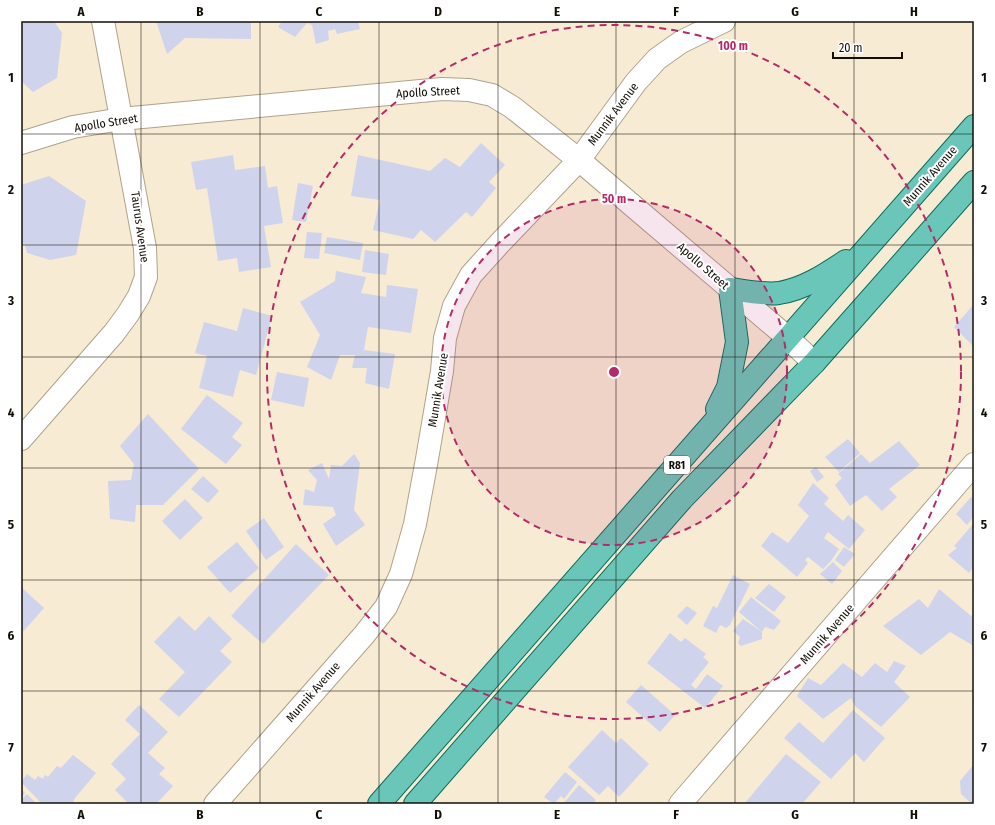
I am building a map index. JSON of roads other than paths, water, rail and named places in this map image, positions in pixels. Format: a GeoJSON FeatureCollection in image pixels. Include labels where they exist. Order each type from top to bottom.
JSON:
{"type":"FeatureCollection","features":[{"type":"Feature","properties":{"kind":"main road","name":"Munnik Avenue"},"geometry":{"type":"LineString","coordinates":[[378,804],[974,126]]}},
{"type":"Feature","properties":{"kind":"main road","name":"R81"},"geometry":{"type":"LineString","coordinates":[[415,804],[682,499],[814,363],[974,182]]}},
{"type":"Feature","properties":{"kind":"main road"},"geometry":{"type":"LineString","coordinates":[[707,430],[728,387],[737,342],[730,289],[756,293],[778,293],[802,286],[824,276],[869,245]]}},
{"type":"Feature","properties":{"kind":"street","name":"Taurus Avenue"},"geometry":{"type":"LineString","coordinates":[[21,439],[114,333],[139,296],[146,277],[145,248],[103,21]]}},
{"type":"Feature","properties":{"kind":"street","name":"Munnik Avenue"},"geometry":{"type":"LineString","coordinates":[[215,804],[364,635],[386,607],[401,574],[414,524],[439,386],[445,338],[454,306],[471,275],[579,160],[636,82],[657,59],[681,42],[724,21]]}},
{"type":"Feature","properties":{"kind":"street","name":"Apollo Street"},"geometry":{"type":"LineString","coordinates":[[21,143],[73,127],[121,119],[442,89],[469,90],[492,95],[512,107],[579,160],[788,338],[814,363]]}},
{"type":"Feature","properties":{"kind":"street","name":"Munnik Avenue"},"geometry":{"type":"LineString","coordinates":[[680,804],[974,464]]}}]}
